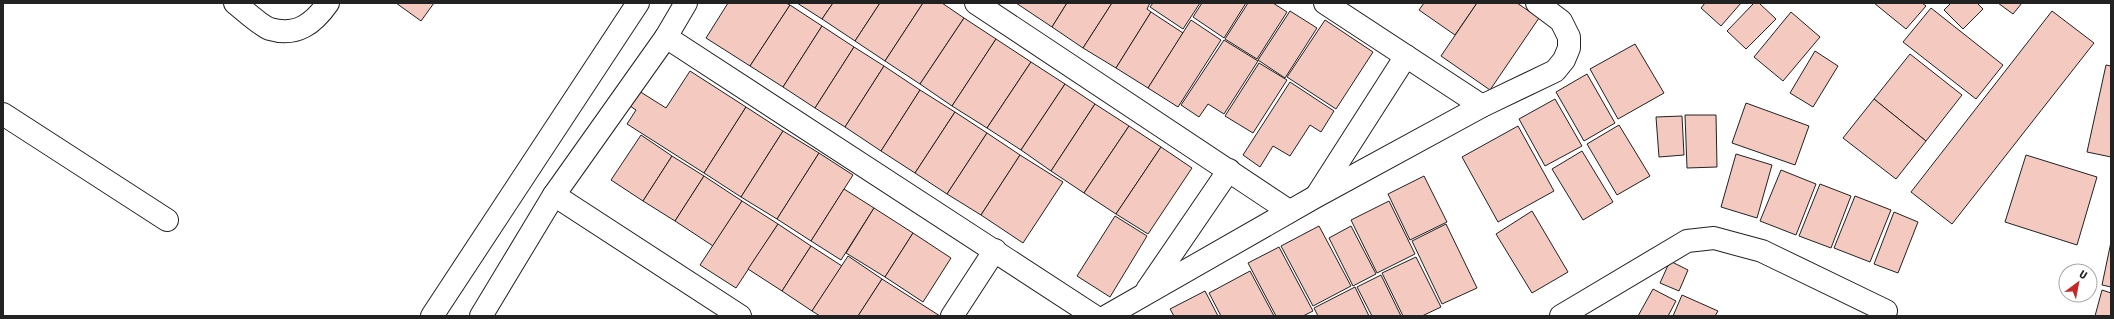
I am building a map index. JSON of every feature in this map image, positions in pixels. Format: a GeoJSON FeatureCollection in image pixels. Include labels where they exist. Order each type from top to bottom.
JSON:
{"type":"FeatureCollection","features":[{"type":"Feature","properties":{"kind":"street"},"geometry":{"type":"LineString","coordinates":[[235,3],[270,29],[286,30],[300,29],[317,18],[328,3]]}},
{"type":"Feature","properties":{"kind":"street"},"geometry":{"type":"LineString","coordinates":[[432,316],[638,3]]}},
{"type":"Feature","properties":{"kind":"street"},"geometry":{"type":"LineString","coordinates":[[481,316],[554,194],[666,37],[686,3]]}},
{"type":"Feature","properties":{"kind":"street"},"geometry":{"type":"LineString","coordinates":[[976,3],[1289,211]]}},
{"type":"Feature","properties":{"kind":"street"},"geometry":{"type":"LineString","coordinates":[[1325,3],[1482,106]]}},
{"type":"Feature","properties":{"kind":"street"},"geometry":{"type":"LineString","coordinates":[[1107,316],[1289,211],[1482,106],[1555,71],[1564,60],[1569,48],[1568,37],[1560,21],[1537,3]]}},
{"type":"Feature","properties":{"kind":"street"},"geometry":{"type":"LineString","coordinates":[[666,37],[995,250],[1094,316]]}},
{"type":"Feature","properties":{"kind":"street"},"geometry":{"type":"LineString","coordinates":[[1315,197],[1406,56]]}},
{"type":"Feature","properties":{"kind":"street"},"geometry":{"type":"LineString","coordinates":[[3,114],[167,220]]}},
{"type":"Feature","properties":{"kind":"street"},"geometry":{"type":"LineString","coordinates":[[1144,295],[1229,170]]}},
{"type":"Feature","properties":{"kind":"street"},"geometry":{"type":"LineString","coordinates":[[554,194],[740,316]]}},
{"type":"Feature","properties":{"kind":"street"},"geometry":{"type":"LineString","coordinates":[[1561,316],[1686,241],[1714,238],[1762,251],[1886,311]]}},
{"type":"Feature","properties":{"kind":"street"},"geometry":{"type":"LineString","coordinates":[[952,316],[995,250]]}},
{"type":"Feature","properties":{"kind":"building"},"geometry":{"type":"Polygon","coordinates":[[[396,3],[434,3],[421,21],[396,3]]]}},
{"type":"Feature","properties":{"kind":"building"},"geometry":{"type":"Polygon","coordinates":[[[728,3],[786,3],[790,5],[750,66],[706,38],[728,3]]]}},
{"type":"Feature","properties":{"kind":"building"},"geometry":{"type":"Polygon","coordinates":[[[797,3],[833,3],[822,19],[797,3]]]}},
{"type":"Feature","properties":{"kind":"building"},"geometry":{"type":"Polygon","coordinates":[[[833,3],[880,3],[855,41],[822,19],[833,3]]]}},
{"type":"Feature","properties":{"kind":"building"},"geometry":{"type":"Polygon","coordinates":[[[880,3],[923,3],[885,61],[855,41],[880,3]]]}},
{"type":"Feature","properties":{"kind":"building"},"geometry":{"type":"Polygon","coordinates":[[[923,3],[942,3],[964,18],[920,84],[885,61],[923,3]]]}},
{"type":"Feature","properties":{"kind":"building"},"geometry":{"type":"Polygon","coordinates":[[[1016,3],[1067,3],[1052,27],[1016,3]]]}},
{"type":"Feature","properties":{"kind":"building"},"geometry":{"type":"Polygon","coordinates":[[[1067,3],[1112,3],[1083,48],[1052,27],[1067,3]]]}},
{"type":"Feature","properties":{"kind":"building"},"geometry":{"type":"Polygon","coordinates":[[[1112,3],[1150,3],[1147,9],[1151,12],[1116,68],[1083,48],[1112,3]]]}},
{"type":"Feature","properties":{"kind":"building"},"geometry":{"type":"Polygon","coordinates":[[[1153,3],[1200,3],[1183,29],[1150,7],[1153,3]]]}},
{"type":"Feature","properties":{"kind":"building"},"geometry":{"type":"Polygon","coordinates":[[[1202,3],[1246,3],[1224,38],[1193,17],[1202,3]]]}},
{"type":"Feature","properties":{"kind":"building"},"geometry":{"type":"Polygon","coordinates":[[[1248,3],[1273,3],[1287,12],[1257,59],[1225,39],[1248,3]]]}},
{"type":"Feature","properties":{"kind":"building"},"geometry":{"type":"Polygon","coordinates":[[[1424,3],[1477,3],[1455,35],[1419,10],[1424,3]]]}},
{"type":"Feature","properties":{"kind":"building"},"geometry":{"type":"Polygon","coordinates":[[[1477,3],[1517,3],[1539,18],[1490,90],[1441,56],[1477,3]]]}},
{"type":"Feature","properties":{"kind":"building"},"geometry":{"type":"Polygon","coordinates":[[[1705,3],[1741,3],[1721,26],[1701,8],[1705,3]]]}},
{"type":"Feature","properties":{"kind":"building"},"geometry":{"type":"Polygon","coordinates":[[[1754,3],[1759,3],[1776,19],[1746,49],[1727,31],[1754,3]]]}},
{"type":"Feature","properties":{"kind":"building"},"geometry":{"type":"Polygon","coordinates":[[[1874,3],[1922,3],[1926,6],[1906,29],[1874,3]]]}},
{"type":"Feature","properties":{"kind":"building"},"geometry":{"type":"Polygon","coordinates":[[[1951,3],[1977,3],[1983,9],[1963,29],[1944,10],[1951,3]]]}},
{"type":"Feature","properties":{"kind":"building"},"geometry":{"type":"Polygon","coordinates":[[[1998,3],[2022,3],[2013,14],[1998,3]]]}},
{"type":"Feature","properties":{"kind":"building"},"geometry":{"type":"Polygon","coordinates":[[[790,5],[822,26],[783,87],[750,66],[790,5]]]}},
{"type":"Feature","properties":{"kind":"building"},"geometry":{"type":"Polygon","coordinates":[[[1931,8],[2003,65],[1976,99],[1903,42],[1931,8]]]}},
{"type":"Feature","properties":{"kind":"building"},"geometry":{"type":"Polygon","coordinates":[[[1290,11],[1317,28],[1285,78],[1258,60],[1290,11]]]}},
{"type":"Feature","properties":{"kind":"building"},"geometry":{"type":"Polygon","coordinates":[[[2052,11],[2094,43],[1952,224],[1911,192],[2052,11]]]}},
{"type":"Feature","properties":{"kind":"building"},"geometry":{"type":"Polygon","coordinates":[[[1151,12],[1183,33],[1148,88],[1116,68],[1151,12]]]}},
{"type":"Feature","properties":{"kind":"building"},"geometry":{"type":"Polygon","coordinates":[[[1791,12],[1820,37],[1783,81],[1754,57],[1791,12]]]}},
{"type":"Feature","properties":{"kind":"building"},"geometry":{"type":"Polygon","coordinates":[[[964,18],[996,39],[952,106],[920,84],[964,18]]]}},
{"type":"Feature","properties":{"kind":"building"},"geometry":{"type":"Polygon","coordinates":[[[1191,20],[1221,40],[1178,107],[1148,88],[1191,20]]]}},
{"type":"Feature","properties":{"kind":"building"},"geometry":{"type":"Polygon","coordinates":[[[1325,20],[1373,52],[1336,109],[1287,77],[1325,20]]]}},
{"type":"Feature","properties":{"kind":"building"},"geometry":{"type":"Polygon","coordinates":[[[822,26],[854,47],[815,108],[783,87],[822,26]]]}},
{"type":"Feature","properties":{"kind":"building"},"geometry":{"type":"Polygon","coordinates":[[[996,39],[1031,62],[987,128],[952,106],[996,39]]]}},
{"type":"Feature","properties":{"kind":"building"},"geometry":{"type":"Polygon","coordinates":[[[1224,40],[1258,61],[1224,114],[1208,104],[1199,117],[1181,105],[1224,40]]]}},
{"type":"Feature","properties":{"kind":"building"},"geometry":{"type":"Polygon","coordinates":[[[1635,44],[1664,93],[1618,119],[1590,69],[1635,44]]]}},
{"type":"Feature","properties":{"kind":"building"},"geometry":{"type":"Polygon","coordinates":[[[854,47],[884,66],[845,127],[815,108],[854,47]]]}},
{"type":"Feature","properties":{"kind":"building"},"geometry":{"type":"Polygon","coordinates":[[[1815,51],[1838,66],[1813,107],[1790,93],[1815,51]]]}},
{"type":"Feature","properties":{"kind":"building"},"geometry":{"type":"Polygon","coordinates":[[[1910,54],[1962,95],[1926,141],[1874,99],[1910,54]]]}},
{"type":"Feature","properties":{"kind":"building"},"geometry":{"type":"Polygon","coordinates":[[[1031,62],[1065,84],[1021,150],[987,128],[1031,62]]]}},
{"type":"Feature","properties":{"kind":"building"},"geometry":{"type":"Polygon","coordinates":[[[1259,63],[1287,80],[1253,133],[1225,116],[1259,63]]]}},
{"type":"Feature","properties":{"kind":"building"},"geometry":{"type":"Polygon","coordinates":[[[2106,65],[2111,66],[2111,157],[2087,152],[2106,65]]]}},
{"type":"Feature","properties":{"kind":"building"},"geometry":{"type":"Polygon","coordinates":[[[884,66],[920,90],[881,151],[845,127],[884,66]]]}},
{"type":"Feature","properties":{"kind":"building"},"geometry":{"type":"Polygon","coordinates":[[[690,71],[746,107],[704,173],[627,124],[636,110],[630,106],[639,91],[666,108],[690,71]]]}},
{"type":"Feature","properties":{"kind":"building"},"geometry":{"type":"Polygon","coordinates":[[[1587,74],[1615,123],[1584,141],[1556,92],[1587,74]]]}},
{"type":"Feature","properties":{"kind":"building"},"geometry":{"type":"Polygon","coordinates":[[[1290,82],[1334,111],[1321,132],[1310,125],[1290,156],[1273,146],[1260,167],[1243,155],[1290,82]]]}},
{"type":"Feature","properties":{"kind":"building"},"geometry":{"type":"Polygon","coordinates":[[[1065,84],[1095,104],[1051,171],[1021,150],[1065,84]]]}},
{"type":"Feature","properties":{"kind":"building"},"geometry":{"type":"Polygon","coordinates":[[[920,90],[955,112],[915,173],[881,151],[920,90]]]}},
{"type":"Feature","properties":{"kind":"building"},"geometry":{"type":"Polygon","coordinates":[[[1555,99],[1582,146],[1545,166],[1519,119],[1555,99]]]}},
{"type":"Feature","properties":{"kind":"building"},"geometry":{"type":"Polygon","coordinates":[[[1874,99],[1926,141],[1896,179],[1843,138],[1874,99]]]}},
{"type":"Feature","properties":{"kind":"building"},"geometry":{"type":"Polygon","coordinates":[[[1746,103],[1809,126],[1795,165],[1732,143],[1746,103]]]}},
{"type":"Feature","properties":{"kind":"building"},"geometry":{"type":"Polygon","coordinates":[[[1095,104],[1129,126],[1084,193],[1051,171],[1095,104]]]}},
{"type":"Feature","properties":{"kind":"building"},"geometry":{"type":"Polygon","coordinates":[[[746,107],[783,131],[741,197],[704,173],[746,107]]]}},
{"type":"Feature","properties":{"kind":"building"},"geometry":{"type":"Polygon","coordinates":[[[955,112],[987,133],[947,194],[915,173],[955,112]]]}},
{"type":"Feature","properties":{"kind":"building"},"geometry":{"type":"Polygon","coordinates":[[[1685,115],[1716,115],[1717,167],[1687,168],[1685,115]]]}},
{"type":"Feature","properties":{"kind":"building"},"geometry":{"type":"Polygon","coordinates":[[[1682,116],[1684,155],[1659,157],[1656,117],[1682,116]]]}},
{"type":"Feature","properties":{"kind":"building"},"geometry":{"type":"Polygon","coordinates":[[[1619,125],[1650,176],[1617,195],[1587,144],[1619,125]]]}},
{"type":"Feature","properties":{"kind":"building"},"geometry":{"type":"Polygon","coordinates":[[[1129,126],[1161,147],[1116,214],[1084,193],[1129,126]]]}},
{"type":"Feature","properties":{"kind":"building"},"geometry":{"type":"Polygon","coordinates":[[[1518,126],[1554,191],[1498,222],[1462,157],[1518,126]]]}},
{"type":"Feature","properties":{"kind":"building"},"geometry":{"type":"Polygon","coordinates":[[[783,131],[819,153],[777,219],[741,197],[783,131]]]}},
{"type":"Feature","properties":{"kind":"building"},"geometry":{"type":"Polygon","coordinates":[[[987,133],[1020,155],[981,215],[947,194],[987,133]]]}},
{"type":"Feature","properties":{"kind":"building"},"geometry":{"type":"Polygon","coordinates":[[[641,135],[672,156],[643,201],[611,180],[641,135]]]}},
{"type":"Feature","properties":{"kind":"building"},"geometry":{"type":"Polygon","coordinates":[[[1161,147],[1192,168],[1148,234],[1116,214],[1161,147]]]}},
{"type":"Feature","properties":{"kind":"building"},"geometry":{"type":"Polygon","coordinates":[[[1582,151],[1613,202],[1583,220],[1552,169],[1582,151]]]}},
{"type":"Feature","properties":{"kind":"building"},"geometry":{"type":"Polygon","coordinates":[[[819,153],[853,175],[811,241],[777,219],[819,153]]]}},
{"type":"Feature","properties":{"kind":"building"},"geometry":{"type":"Polygon","coordinates":[[[1736,154],[1772,165],[1757,218],[1721,207],[1736,154]]]}},
{"type":"Feature","properties":{"kind":"building"},"geometry":{"type":"Polygon","coordinates":[[[1020,155],[1063,182],[1023,243],[981,215],[1020,155]]]}},
{"type":"Feature","properties":{"kind":"building"},"geometry":{"type":"Polygon","coordinates":[[[2026,155],[2097,177],[2077,245],[2005,222],[2026,155]]]}},
{"type":"Feature","properties":{"kind":"building"},"geometry":{"type":"Polygon","coordinates":[[[672,156],[704,176],[675,221],[643,201],[672,156]]]}},
{"type":"Feature","properties":{"kind":"building"},"geometry":{"type":"Polygon","coordinates":[[[1781,170],[1816,184],[1796,235],[1760,221],[1781,170]]]}},
{"type":"Feature","properties":{"kind":"building"},"geometry":{"type":"Polygon","coordinates":[[[704,176],[742,201],[713,246],[675,221],[704,176]]]}},
{"type":"Feature","properties":{"kind":"building"},"geometry":{"type":"Polygon","coordinates":[[[1424,176],[1447,222],[1410,240],[1388,194],[1424,176]]]}},
{"type":"Feature","properties":{"kind":"building"},"geometry":{"type":"Polygon","coordinates":[[[1820,184],[1851,196],[1831,248],[1799,236],[1820,184]]]}},
{"type":"Feature","properties":{"kind":"building"},"geometry":{"type":"Polygon","coordinates":[[[844,189],[874,208],[841,260],[811,241],[844,189]]]}},
{"type":"Feature","properties":{"kind":"building"},"geometry":{"type":"Polygon","coordinates":[[[1855,196],[1891,210],[1870,262],[1834,248],[1855,196]]]}},
{"type":"Feature","properties":{"kind":"building"},"geometry":{"type":"Polygon","coordinates":[[[742,201],[778,224],[736,288],[700,265],[742,201]]]}},
{"type":"Feature","properties":{"kind":"building"},"geometry":{"type":"Polygon","coordinates":[[[1389,201],[1415,254],[1377,273],[1351,220],[1389,201]]]}},
{"type":"Feature","properties":{"kind":"building"},"geometry":{"type":"Polygon","coordinates":[[[874,208],[913,233],[885,277],[846,253],[874,208]]]}},
{"type":"Feature","properties":{"kind":"building"},"geometry":{"type":"Polygon","coordinates":[[[1532,211],[1568,272],[1532,293],[1496,234],[1532,211]]]}},
{"type":"Feature","properties":{"kind":"building"},"geometry":{"type":"Polygon","coordinates":[[[1894,212],[1918,222],[1898,273],[1874,264],[1894,212]]]}},
{"type":"Feature","properties":{"kind":"building"},"geometry":{"type":"Polygon","coordinates":[[[1115,216],[1147,236],[1110,297],[1077,276],[1115,216]]]}},
{"type":"Feature","properties":{"kind":"building"},"geometry":{"type":"Polygon","coordinates":[[[778,224],[811,246],[782,291],[748,269],[778,224]]]}},
{"type":"Feature","properties":{"kind":"building"},"geometry":{"type":"Polygon","coordinates":[[[1446,224],[1477,288],[1442,304],[1412,241],[1446,224]]]}},
{"type":"Feature","properties":{"kind":"building"},"geometry":{"type":"Polygon","coordinates":[[[1319,226],[1351,286],[1313,306],[1281,246],[1319,226]]]}},
{"type":"Feature","properties":{"kind":"building"},"geometry":{"type":"Polygon","coordinates":[[[1351,226],[1376,274],[1353,286],[1329,238],[1351,226]]]}},
{"type":"Feature","properties":{"kind":"building"},"geometry":{"type":"Polygon","coordinates":[[[913,233],[951,258],[923,302],[885,277],[913,233]]]}},
{"type":"Feature","properties":{"kind":"building"},"geometry":{"type":"Polygon","coordinates":[[[2111,242],[2111,287],[2102,285],[2111,242]]]}},
{"type":"Feature","properties":{"kind":"building"},"geometry":{"type":"Polygon","coordinates":[[[811,246],[842,266],[812,311],[782,291],[811,246]]]}},
{"type":"Feature","properties":{"kind":"building"},"geometry":{"type":"Polygon","coordinates":[[[1279,247],[1313,311],[1303,316],[1276,316],[1248,263],[1279,247]]]}},
{"type":"Feature","properties":{"kind":"building"},"geometry":{"type":"Polygon","coordinates":[[[848,256],[882,279],[858,316],[820,316],[812,311],[848,256]]]}},
{"type":"Feature","properties":{"kind":"building"},"geometry":{"type":"Polygon","coordinates":[[[1416,257],[1441,307],[1422,316],[1403,316],[1382,273],[1416,257]]]}},
{"type":"Feature","properties":{"kind":"building"},"geometry":{"type":"Polygon","coordinates":[[[1670,261],[1688,270],[1679,291],[1660,283],[1670,261]]]}},
{"type":"Feature","properties":{"kind":"building"},"geometry":{"type":"Polygon","coordinates":[[[1250,271],[1274,316],[1221,316],[1209,293],[1250,271]]]}},
{"type":"Feature","properties":{"kind":"building"},"geometry":{"type":"Polygon","coordinates":[[[1381,275],[1401,316],[1372,316],[1357,287],[1381,275]]]}},
{"type":"Feature","properties":{"kind":"building"},"geometry":{"type":"Polygon","coordinates":[[[882,279],[940,316],[858,316],[882,279]]]}},
{"type":"Feature","properties":{"kind":"building"},"geometry":{"type":"Polygon","coordinates":[[[1355,287],[1369,316],[1318,316],[1314,308],[1355,287]]]}},
{"type":"Feature","properties":{"kind":"building"},"geometry":{"type":"Polygon","coordinates":[[[1653,289],[1676,301],[1668,316],[1638,316],[1653,289]]]}},
{"type":"Feature","properties":{"kind":"building"},"geometry":{"type":"Polygon","coordinates":[[[2102,290],[2111,293],[2111,316],[2095,316],[2102,290]]]}},
{"type":"Feature","properties":{"kind":"building"},"geometry":{"type":"Polygon","coordinates":[[[1205,291],[1218,316],[1174,316],[1170,309],[1205,291]]]}},
{"type":"Feature","properties":{"kind":"building"},"geometry":{"type":"Polygon","coordinates":[[[1682,295],[1718,311],[1715,316],[1673,316],[1682,295]]]}}]}
